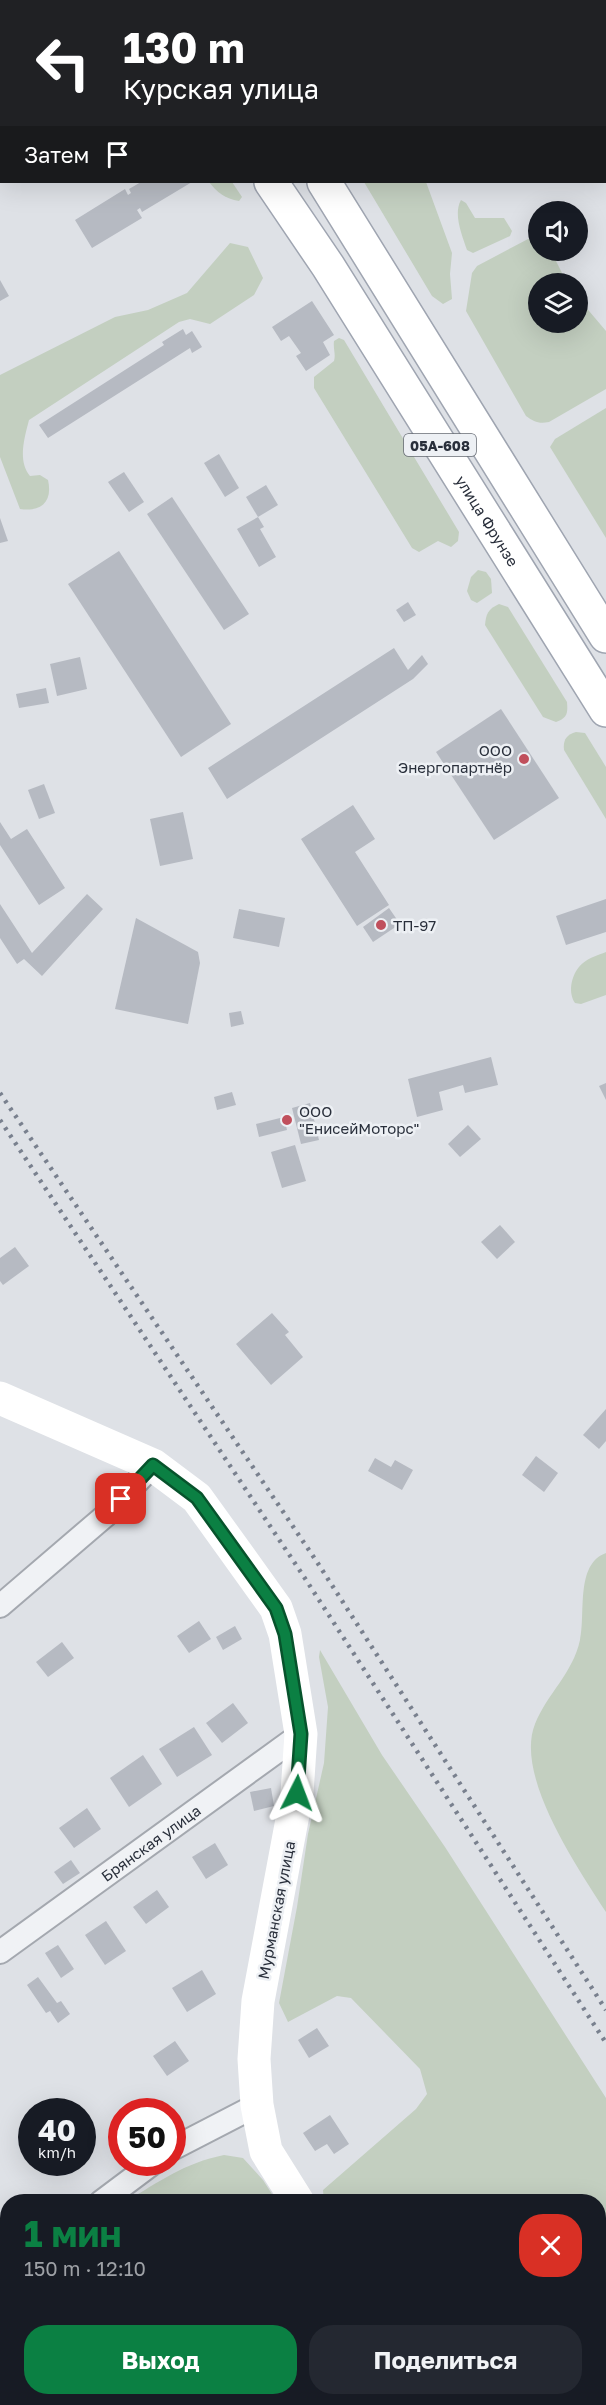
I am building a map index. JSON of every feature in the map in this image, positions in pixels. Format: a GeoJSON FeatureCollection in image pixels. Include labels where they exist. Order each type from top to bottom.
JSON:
{"type":"FeatureCollection","features":[{"type":"Feature","properties":{"kind":"main road","name":"улица Фрунзе"},"geometry":{"type":"LineString","coordinates":[[272,183],[328,266],[606,711]]}},
{"type":"Feature","properties":{"kind":"main road","name":"05А-608"},"geometry":{"type":"LineString","coordinates":[[325,183],[606,636]]}},
{"type":"Feature","properties":{"kind":"main road","name":"Мурманская улица"},"geometry":{"type":"LineString","coordinates":[[0,1398],[153,1465],[197,1498],[276,1608],[285,1634],[301,1734],[297,1793],[258,2001],[254,2059],[257,2105],[266,2151],[293,2194]]}},
{"type":"Feature","properties":{"kind":"street"},"geometry":{"type":"LineString","coordinates":[[0,1606],[105,1516],[153,1465]]}},
{"type":"Feature","properties":{"kind":"street","name":"Брянская улица"},"geometry":{"type":"LineString","coordinates":[[0,1952],[301,1734]]}},
{"type":"Feature","properties":{"kind":"street"},"geometry":{"type":"LineString","coordinates":[[186,2142],[257,2105]]}},
{"type":"Feature","properties":{"kind":"street"},"geometry":{"type":"LineString","coordinates":[[112,2194],[136,2176]]}},
{"type":"Feature","properties":{"kind":"green space"},"geometry":{"type":"Polygon","coordinates":[[[210,183],[233,183],[242,197],[239,201],[234,200],[218,192],[210,183]]]}},
{"type":"Feature","properties":{"kind":"green space"},"geometry":{"type":"Polygon","coordinates":[[[365,183],[426,183],[452,253],[450,274],[452,299],[443,304],[432,296],[365,183]]]}},
{"type":"Feature","properties":{"kind":"green space"},"geometry":{"type":"Polygon","coordinates":[[[461,200],[466,203],[475,218],[504,218],[512,231],[510,236],[473,253],[467,250],[458,218],[461,200]]]}},
{"type":"Feature","properties":{"kind":"green space"},"geometry":{"type":"Polygon","coordinates":[[[528,239],[528,261],[556,261],[562,273],[528,273],[528,333],[588,333],[588,310],[606,331],[606,389],[549,422],[537,422],[526,416],[466,311],[472,273],[477,266],[528,239]]]}},
{"type":"Feature","properties":{"kind":"green space"},"geometry":{"type":"Polygon","coordinates":[[[230,243],[248,247],[263,278],[254,295],[210,324],[190,319],[179,322],[29,420],[23,448],[24,463],[30,476],[40,475],[48,480],[49,494],[44,504],[39,507],[20,509],[0,457],[0,375],[115,317],[148,310],[187,293],[230,243]]]}},
{"type":"Feature","properties":{"kind":"green space"},"geometry":{"type":"Polygon","coordinates":[[[339,338],[344,340],[459,532],[458,541],[451,547],[438,541],[419,552],[412,548],[314,388],[314,377],[334,361],[334,341],[339,338]]]}},
{"type":"Feature","properties":{"kind":"green space"},"geometry":{"type":"Polygon","coordinates":[[[606,408],[606,538],[550,447],[555,439],[606,408]]]}},
{"type":"Feature","properties":{"kind":"green space"},"geometry":{"type":"Polygon","coordinates":[[[478,570],[486,572],[491,579],[492,593],[477,603],[471,600],[467,591],[471,577],[478,570]]]}},
{"type":"Feature","properties":{"kind":"green space"},"geometry":{"type":"Polygon","coordinates":[[[499,604],[508,607],[567,702],[566,715],[560,720],[556,722],[543,717],[485,625],[488,612],[499,604]]]}},
{"type":"Feature","properties":{"kind":"green space"},"geometry":{"type":"Polygon","coordinates":[[[576,732],[585,733],[606,767],[606,819],[564,750],[566,738],[576,732]]]}},
{"type":"Feature","properties":{"kind":"green space"},"geometry":{"type":"Polygon","coordinates":[[[606,952],[606,995],[581,1004],[575,1003],[571,987],[576,971],[585,961],[606,952]]]}},
{"type":"Feature","properties":{"kind":"green space"},"geometry":{"type":"Polygon","coordinates":[[[606,1553],[606,1912],[552,1822],[533,1769],[531,1745],[535,1724],[540,1713],[577,1652],[582,1629],[584,1591],[590,1568],[596,1559],[606,1553]]]}},
{"type":"Feature","properties":{"kind":"green space"},"geometry":{"type":"Polygon","coordinates":[[[320,1650],[382,1755],[445,1847],[606,2098],[606,2194],[323,2194],[323,2190],[416,2109],[427,2094],[420,2069],[351,1998],[337,1996],[288,2022],[279,2003],[308,1834],[324,1763],[328,1707],[319,1657],[320,1650]]]}},
{"type":"Feature","properties":{"kind":"green space"},"geometry":{"type":"Polygon","coordinates":[[[224,2155],[243,2158],[263,2180],[272,2194],[138,2194],[169,2176],[186,2176],[186,2167],[224,2155]]]}},
{"type":"Feature","properties":{"kind":"building"},"geometry":{"type":"Polygon","coordinates":[[[139,183],[190,183],[142,212],[140,208],[137,210],[142,218],[92,248],[75,220],[125,189],[128,195],[131,193],[129,189],[139,183]]]}},
{"type":"Feature","properties":{"kind":"building"},"geometry":{"type":"Polygon","coordinates":[[[0,280],[9,296],[0,301],[0,280]]]}},
{"type":"Feature","properties":{"kind":"building"},"geometry":{"type":"Polygon","coordinates":[[[312,301],[334,335],[323,342],[330,355],[306,371],[296,356],[301,353],[289,336],[281,341],[272,327],[312,301]]]}},
{"type":"Feature","properties":{"kind":"building"},"geometry":{"type":"Polygon","coordinates":[[[183,329],[186,335],[192,331],[202,347],[192,353],[190,348],[48,438],[39,425],[164,345],[162,342],[183,329]]]}},
{"type":"Feature","properties":{"kind":"building"},"geometry":{"type":"Polygon","coordinates":[[[219,454],[239,488],[225,497],[204,463],[219,454]]]}},
{"type":"Feature","properties":{"kind":"building"},"geometry":{"type":"Polygon","coordinates":[[[124,472],[144,502],[129,512],[108,482],[124,472]]]}},
{"type":"Feature","properties":{"kind":"building"},"geometry":{"type":"Polygon","coordinates":[[[266,485],[278,505],[258,517],[246,497],[266,485]]]}},
{"type":"Feature","properties":{"kind":"building"},"geometry":{"type":"Polygon","coordinates":[[[172,497],[249,614],[224,630],[147,514],[172,497]]]}},
{"type":"Feature","properties":{"kind":"building"},"geometry":{"type":"Polygon","coordinates":[[[258,517],[264,527],[260,529],[276,557],[259,567],[237,529],[258,517]]]}},
{"type":"Feature","properties":{"kind":"building"},"geometry":{"type":"Polygon","coordinates":[[[0,518],[8,541],[0,543],[0,518]]]}},
{"type":"Feature","properties":{"kind":"building"},"geometry":{"type":"Polygon","coordinates":[[[119,551],[231,724],[181,757],[68,584],[119,551]]]}},
{"type":"Feature","properties":{"kind":"building"},"geometry":{"type":"Polygon","coordinates":[[[408,602],[416,615],[404,622],[396,610],[408,602]]]}},
{"type":"Feature","properties":{"kind":"building"},"geometry":{"type":"Polygon","coordinates":[[[394,648],[408,670],[422,655],[428,664],[413,679],[227,799],[208,768],[394,648]]]}},
{"type":"Feature","properties":{"kind":"building"},"geometry":{"type":"Polygon","coordinates":[[[80,657],[87,689],[57,696],[50,664],[80,657]]]}},
{"type":"Feature","properties":{"kind":"building"},"geometry":{"type":"Polygon","coordinates":[[[46,688],[49,703],[19,708],[16,694],[46,688]]]}},
{"type":"Feature","properties":{"kind":"building"},"geometry":{"type":"Polygon","coordinates":[[[501,709],[559,798],[494,840],[436,752],[501,709]]]}},
{"type":"Feature","properties":{"kind":"building"},"geometry":{"type":"Polygon","coordinates":[[[44,784],[55,813],[39,819],[28,790],[44,784]]]}},
{"type":"Feature","properties":{"kind":"building"},"geometry":{"type":"Polygon","coordinates":[[[353,805],[375,839],[355,852],[389,905],[357,926],[301,839],[353,805]]]}},
{"type":"Feature","properties":{"kind":"building"},"geometry":{"type":"Polygon","coordinates":[[[183,812],[193,859],[160,866],[150,819],[183,812]]]}},
{"type":"Feature","properties":{"kind":"building"},"geometry":{"type":"Polygon","coordinates":[[[0,822],[11,839],[27,829],[65,888],[39,905],[0,845],[0,822]]]}},
{"type":"Feature","properties":{"kind":"building"},"geometry":{"type":"Polygon","coordinates":[[[87,894],[103,909],[42,976],[24,959],[17,964],[0,938],[0,904],[32,953],[87,894]]]}},
{"type":"Feature","properties":{"kind":"building"},"geometry":{"type":"Polygon","coordinates":[[[606,899],[606,932],[566,945],[556,916],[606,899]]]}},
{"type":"Feature","properties":{"kind":"building","name":"ТП-97"},"geometry":{"type":"Polygon","coordinates":[[[389,908],[400,924],[373,942],[363,927],[389,908]]]}},
{"type":"Feature","properties":{"kind":"building"},"geometry":{"type":"Polygon","coordinates":[[[239,909],[285,918],[279,947],[233,938],[239,909]]]}},
{"type":"Feature","properties":{"kind":"building"},"geometry":{"type":"Polygon","coordinates":[[[136,918],[198,952],[200,963],[188,1024],[115,1009],[136,918]]]}},
{"type":"Feature","properties":{"kind":"building"},"geometry":{"type":"Polygon","coordinates":[[[241,1011],[244,1024],[231,1027],[229,1013],[241,1011]]]}},
{"type":"Feature","properties":{"kind":"building"},"geometry":{"type":"Polygon","coordinates":[[[491,1057],[498,1085],[465,1093],[463,1085],[439,1092],[443,1110],[417,1117],[408,1079],[491,1057]]]}},
{"type":"Feature","properties":{"kind":"building"},"geometry":{"type":"Polygon","coordinates":[[[606,1083],[606,1100],[599,1086],[606,1083]]]}},
{"type":"Feature","properties":{"kind":"building"},"geometry":{"type":"Polygon","coordinates":[[[232,1092],[236,1105],[217,1110],[214,1097],[232,1092]]]}},
{"type":"Feature","properties":{"kind":"building"},"geometry":{"type":"Polygon","coordinates":[[[310,1103],[319,1140],[301,1144],[292,1108],[310,1103]]]}},
{"type":"Feature","properties":{"kind":"building"},"geometry":{"type":"Polygon","coordinates":[[[284,1117],[287,1130],[259,1137],[256,1124],[284,1117]]]}},
{"type":"Feature","properties":{"kind":"building"},"geometry":{"type":"Polygon","coordinates":[[[468,1125],[481,1139],[460,1157],[448,1144],[468,1125]]]}},
{"type":"Feature","properties":{"kind":"building"},"geometry":{"type":"Polygon","coordinates":[[[295,1145],[306,1181],[282,1188],[271,1152],[295,1145]]]}},
{"type":"Feature","properties":{"kind":"building"},"geometry":{"type":"Polygon","coordinates":[[[500,1225],[515,1242],[497,1259],[481,1242],[500,1225]]]}},
{"type":"Feature","properties":{"kind":"building"},"geometry":{"type":"Polygon","coordinates":[[[15,1247],[29,1266],[3,1285],[0,1281],[0,1258],[15,1247]]]}},
{"type":"Feature","properties":{"kind":"building"},"geometry":{"type":"Polygon","coordinates":[[[272,1313],[289,1332],[285,1335],[303,1357],[271,1385],[236,1344],[272,1313]]]}},
{"type":"Feature","properties":{"kind":"building"},"geometry":{"type":"Polygon","coordinates":[[[606,1409],[606,1441],[599,1449],[583,1435],[606,1409]]]}},
{"type":"Feature","properties":{"kind":"building"},"geometry":{"type":"Polygon","coordinates":[[[536,1456],[558,1473],[544,1492],[522,1475],[536,1456]]]}},
{"type":"Feature","properties":{"kind":"building"},"geometry":{"type":"Polygon","coordinates":[[[375,1458],[391,1467],[395,1460],[413,1470],[402,1490],[368,1471],[375,1458]]]}},
{"type":"Feature","properties":{"kind":"building"},"geometry":{"type":"Polygon","coordinates":[[[199,1621],[211,1639],[189,1653],[177,1636],[199,1621]]]}},
{"type":"Feature","properties":{"kind":"building"},"geometry":{"type":"Polygon","coordinates":[[[235,1626],[242,1639],[223,1650],[216,1637],[235,1626]]]}},
{"type":"Feature","properties":{"kind":"building"},"geometry":{"type":"Polygon","coordinates":[[[62,1642],[74,1658],[48,1677],[36,1662],[62,1642]]]}},
{"type":"Feature","properties":{"kind":"building"},"geometry":{"type":"Polygon","coordinates":[[[233,1703],[248,1723],[222,1743],[206,1723],[233,1703]]]}},
{"type":"Feature","properties":{"kind":"building"},"geometry":{"type":"Polygon","coordinates":[[[194,1727],[212,1755],[177,1777],[159,1749],[194,1727]]]}},
{"type":"Feature","properties":{"kind":"building"},"geometry":{"type":"Polygon","coordinates":[[[143,1755],[162,1784],[129,1807],[110,1778],[143,1755]]]}},
{"type":"Feature","properties":{"kind":"building"},"geometry":{"type":"Polygon","coordinates":[[[271,1788],[274,1806],[254,1811],[250,1792],[271,1788]]]}},
{"type":"Feature","properties":{"kind":"building"},"geometry":{"type":"Polygon","coordinates":[[[87,1808],[101,1829],[74,1848],[59,1828],[87,1808]]]}},
{"type":"Feature","properties":{"kind":"building"},"geometry":{"type":"Polygon","coordinates":[[[215,1843],[228,1865],[206,1879],[192,1857],[215,1843]]]}},
{"type":"Feature","properties":{"kind":"building"},"geometry":{"type":"Polygon","coordinates":[[[71,1860],[80,1873],[63,1884],[54,1872],[71,1860]]]}},
{"type":"Feature","properties":{"kind":"building"},"geometry":{"type":"Polygon","coordinates":[[[157,1890],[169,1907],[146,1924],[133,1907],[157,1890]]]}},
{"type":"Feature","properties":{"kind":"building"},"geometry":{"type":"Polygon","coordinates":[[[106,1921],[126,1951],[105,1965],[85,1935],[106,1921]]]}},
{"type":"Feature","properties":{"kind":"building"},"geometry":{"type":"Polygon","coordinates":[[[58,1945],[74,1969],[61,1978],[45,1953],[58,1945]]]}},
{"type":"Feature","properties":{"kind":"building"},"geometry":{"type":"Polygon","coordinates":[[[202,1970],[216,1994],[187,2012],[172,1988],[202,1970]]]}},
{"type":"Feature","properties":{"kind":"building"},"geometry":{"type":"Polygon","coordinates":[[[38,1977],[57,2003],[61,2001],[70,2014],[58,2023],[50,2011],[46,2013],[27,1985],[38,1977]]]}},
{"type":"Feature","properties":{"kind":"building"},"geometry":{"type":"Polygon","coordinates":[[[317,2028],[329,2046],[309,2058],[298,2040],[317,2028]]]}},
{"type":"Feature","properties":{"kind":"building"},"geometry":{"type":"Polygon","coordinates":[[[175,2041],[189,2061],[167,2076],[153,2056],[175,2041]]]}},
{"type":"Feature","properties":{"kind":"building"},"geometry":{"type":"Polygon","coordinates":[[[330,2115],[349,2144],[334,2154],[327,2144],[315,2151],[303,2133],[330,2115]]]}},
{"type":"Feature","properties":{"kind":"railway"},"geometry":{"type":"LineString","coordinates":[[0,1093],[317,1562],[606,2010]]}},
{"type":"Feature","properties":{"kind":"railway"},"geometry":{"type":"LineString","coordinates":[[0,1120],[308,1583],[606,2043]]}},
{"type":"Feature","properties":{"kind":"place","name":"ООО Энергопартнёр"},"geometry":{"type":"Point","coordinates":[524,759]}},
{"type":"Feature","properties":{"kind":"place","name":"ТП-97"},"geometry":{"type":"Point","coordinates":[381,925]}},
{"type":"Feature","properties":{"kind":"place","name":"ООО \"ЕнисейМоторс\""},"geometry":{"type":"Point","coordinates":[287,1120]}},
{"type":"Feature","properties":{"kind":"route"},"geometry":{"type":"LineString","coordinates":[[121,1499],[153,1465],[197,1498],[276,1608],[285,1634],[301,1734],[297,1793]]}}]}
